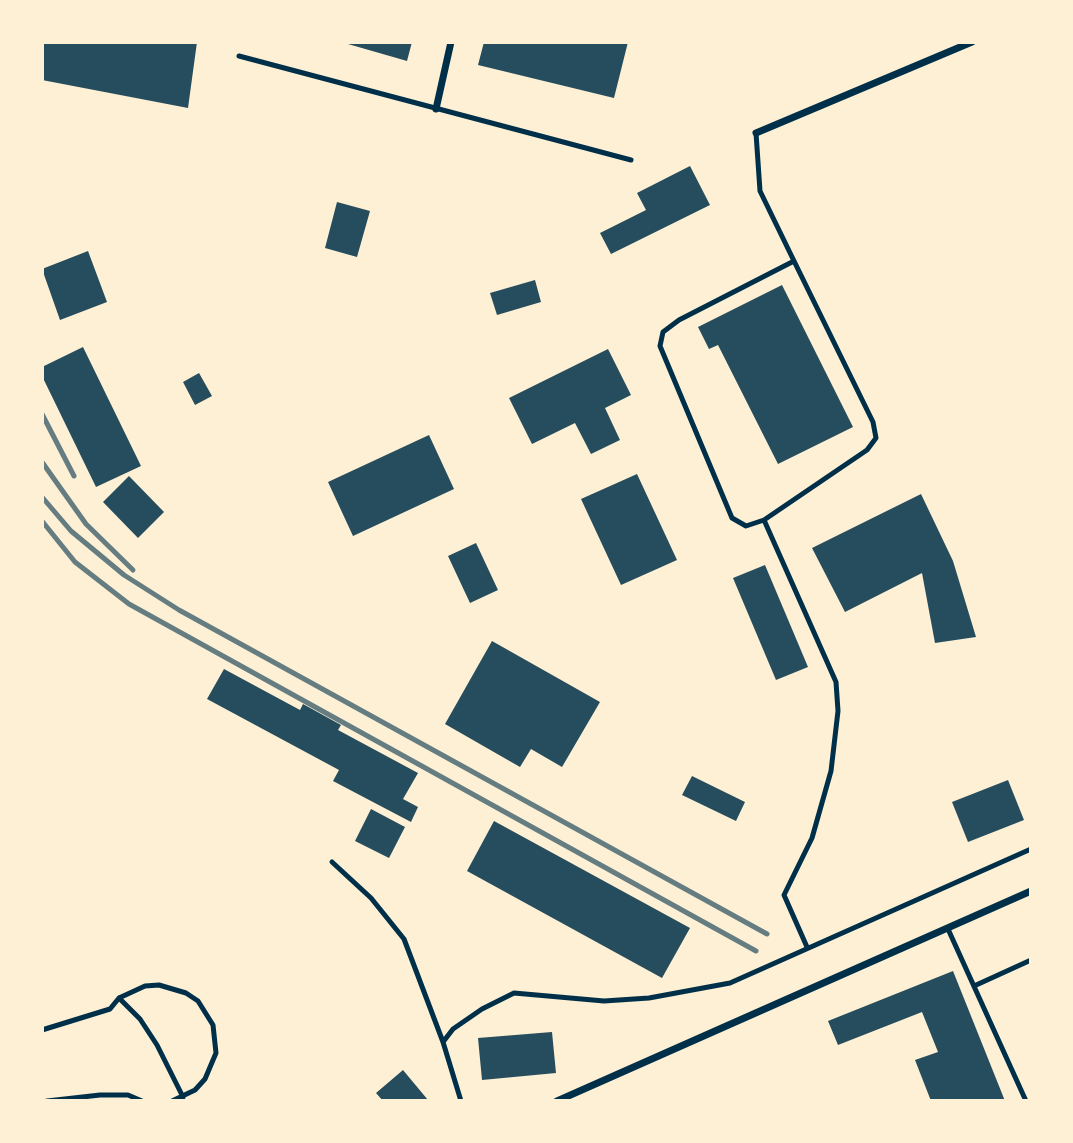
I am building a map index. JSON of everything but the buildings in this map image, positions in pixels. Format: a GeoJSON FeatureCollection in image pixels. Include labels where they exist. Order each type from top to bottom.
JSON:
{"type":"FeatureCollection","features":[{"type":"Feature","properties":{"kind":"street"},"geometry":{"type":"LineString","coordinates":[[436,109],[450,42]]}},
{"type":"Feature","properties":{"kind":"street"},"geometry":{"type":"LineString","coordinates":[[756,133],[972,42]]}},
{"type":"Feature","properties":{"kind":"street"},"geometry":{"type":"LineString","coordinates":[[557,1101],[1031,891]]}},
{"type":"Feature","properties":{"kind":"lane"},"geometry":{"type":"LineString","coordinates":[[239,56],[631,160]]}},
{"type":"Feature","properties":{"kind":"lane"},"geometry":{"type":"LineString","coordinates":[[756,133],[760,191],[873,422],[876,438],[867,450],[764,520],[746,526],[732,518],[660,346],[663,332],[679,320],[794,261]]}},
{"type":"Feature","properties":{"kind":"lane"},"geometry":{"type":"LineString","coordinates":[[764,520],[836,682],[838,711],[831,771],[812,838],[784,895],[807,947]]}},
{"type":"Feature","properties":{"kind":"lane"},"geometry":{"type":"LineString","coordinates":[[443,1042],[463,1023],[513,993],[604,1001],[649,998],[730,983],[1031,849]]}},
{"type":"Feature","properties":{"kind":"lane"},"geometry":{"type":"LineString","coordinates":[[332,862],[372,898],[404,939],[443,1042],[461,1101]]}},
{"type":"Feature","properties":{"kind":"lane"},"geometry":{"type":"LineString","coordinates":[[948,929],[1026,1101]]}},
{"type":"Feature","properties":{"kind":"lane"},"geometry":{"type":"LineString","coordinates":[[974,986],[1031,960]]}},
{"type":"Feature","properties":{"kind":"lane"},"geometry":{"type":"LineString","coordinates":[[42,1030],[110,1009],[119,998],[145,986],[159,985],[186,993],[207,1012],[216,1039],[212,1067],[195,1090],[173,1101]]}},
{"type":"Feature","properties":{"kind":"lane"},"geometry":{"type":"LineString","coordinates":[[119,998],[140,1019],[157,1045],[183,1097]]}},
{"type":"Feature","properties":{"kind":"lane"},"geometry":{"type":"LineString","coordinates":[[47,1101],[100,1095],[128,1096],[142,1101]]}},
{"type":"Feature","properties":{"kind":"railway"},"geometry":{"type":"LineString","coordinates":[[42,414],[74,476]]}},
{"type":"Feature","properties":{"kind":"railway"},"geometry":{"type":"LineString","coordinates":[[42,462],[86,524],[133,570]]}},
{"type":"Feature","properties":{"kind":"railway"},"geometry":{"type":"LineString","coordinates":[[42,497],[71,531],[124,575],[179,610],[767,934]]}},
{"type":"Feature","properties":{"kind":"railway"},"geometry":{"type":"LineString","coordinates":[[42,521],[75,562],[129,604],[756,951]]}}]}
